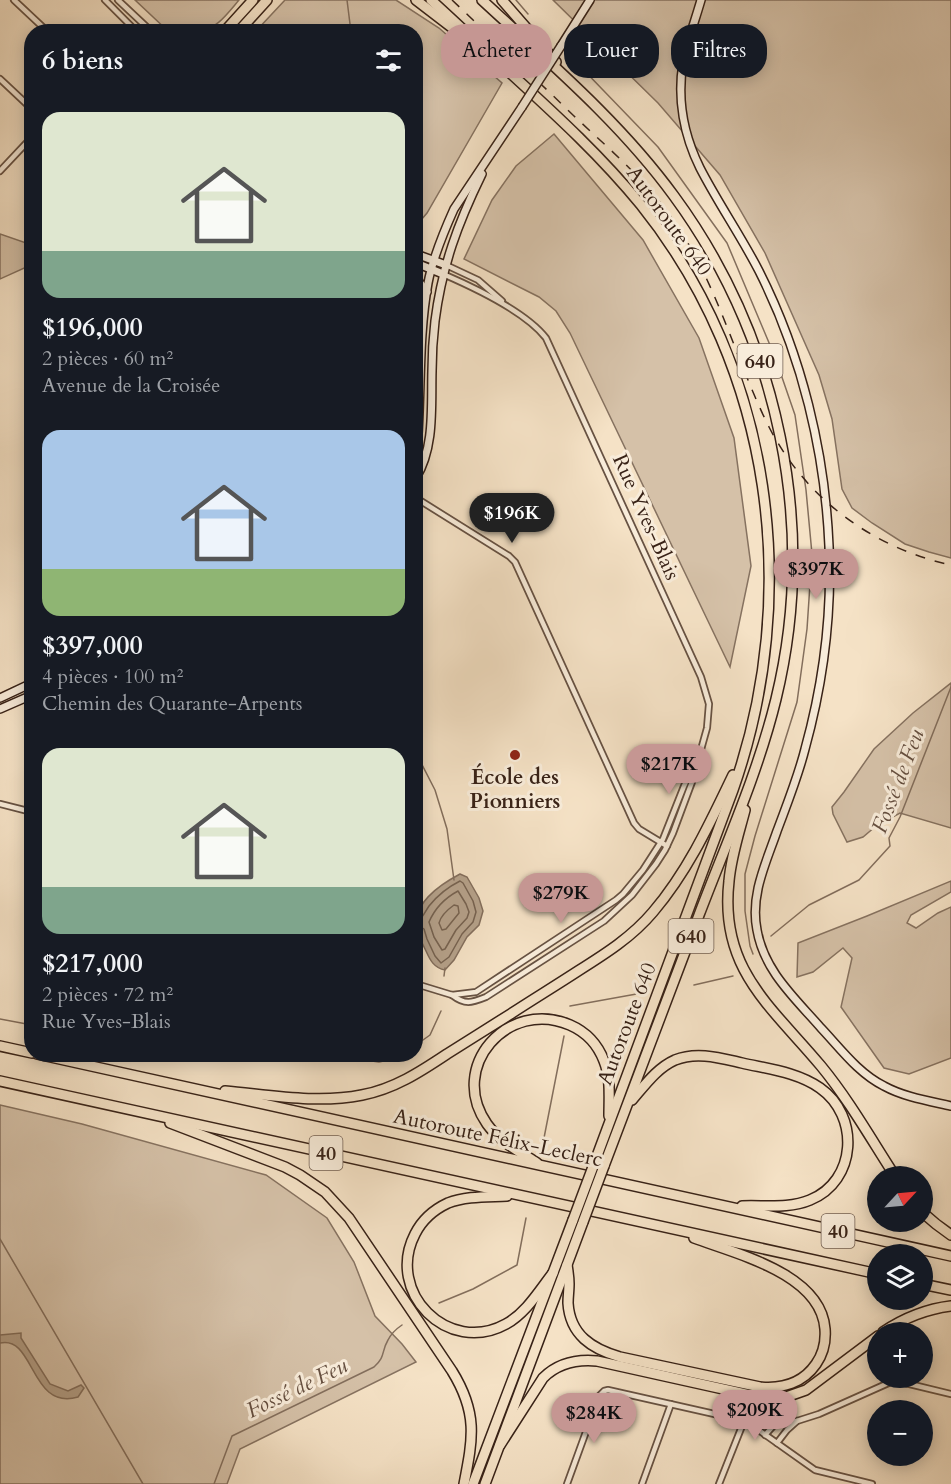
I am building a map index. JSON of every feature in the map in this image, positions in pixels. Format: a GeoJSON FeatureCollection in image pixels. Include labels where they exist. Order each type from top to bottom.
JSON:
{"type":"FeatureCollection","features":[{"type":"Feature","properties":{"kind":"highway"},"geometry":{"type":"LineString","coordinates":[[231,24],[253,0]]}},
{"type":"Feature","properties":{"kind":"highway"},"geometry":{"type":"LineString","coordinates":[[245,24],[267,0]]}},
{"type":"Feature","properties":{"kind":"highway"},"geometry":{"type":"LineString","coordinates":[[416,0],[448,24]]}},
{"type":"Feature","properties":{"kind":"highway","name":"Autoroute 640"},"geometry":{"type":"LineString","coordinates":[[431,0],[457,24]]}},
{"type":"Feature","properties":{"kind":"highway","name":"Autoroute 640"},"geometry":{"type":"LineString","coordinates":[[473,1484],[553,1274],[604,1166],[755,768],[780,682],[787,641],[792,548],[789,498],[781,441],[772,400],[748,327],[729,285],[707,246],[682,206],[620,130],[482,0]]}},
{"type":"Feature","properties":{"kind":"highway"},"geometry":{"type":"LineString","coordinates":[[502,0],[583,94]]}},
{"type":"Feature","properties":{"kind":"highway","name":"Autoroute 640"},"geometry":{"type":"LineString","coordinates":[[485,1484],[567,1265],[594,1164],[733,790],[749,741],[761,686],[770,603],[770,558],[758,459],[744,401],[715,326],[695,286],[651,219],[585,143],[515,78]]}},
{"type":"Feature","properties":{"kind":"highway"},"geometry":{"type":"LineString","coordinates":[[187,1088],[303,1098],[338,1098],[390,1088],[424,1069],[613,948],[647,919],[671,889],[696,851],[749,741]]}},
{"type":"Feature","properties":{"kind":"highway"},"geometry":{"type":"LineString","coordinates":[[755,768],[728,882],[728,916],[736,951],[747,976],[759,994],[834,1083],[888,1166]]}},
{"type":"Feature","properties":{"kind":"highway"},"geometry":{"type":"LineString","coordinates":[[542,1167],[496,1134],[486,1123],[478,1107],[474,1085],[478,1062],[489,1044],[506,1029],[526,1020],[550,1019],[572,1026],[587,1036],[599,1051],[606,1068],[609,1085],[609,1122]]}},
{"type":"Feature","properties":{"kind":"highway"},"geometry":{"type":"LineString","coordinates":[[0,1046],[24,1051]]}},
{"type":"Feature","properties":{"kind":"highway"},"geometry":{"type":"LineString","coordinates":[[628,1104],[662,1069],[675,1060],[696,1055],[716,1057],[791,1074],[815,1085],[831,1098],[844,1119],[848,1142],[843,1165],[829,1187],[818,1196],[797,1204],[725,1206]]}},
{"type":"Feature","properties":{"kind":"highway","name":"Autoroute Félix-Leclerc"},"geometry":{"type":"LineString","coordinates":[[72,1062],[951,1256]]}},
{"type":"Feature","properties":{"kind":"highway","name":"40"},"geometry":{"type":"LineString","coordinates":[[0,1080],[867,1272]]}},
{"type":"Feature","properties":{"kind":"highway"},"geometry":{"type":"LineString","coordinates":[[134,1110],[285,1167],[314,1184],[339,1206],[434,1343],[463,1391],[470,1410],[472,1430],[464,1484]]}},
{"type":"Feature","properties":{"kind":"highway"},"geometry":{"type":"LineString","coordinates":[[518,1195],[463,1199],[448,1203],[428,1216],[412,1239],[408,1257],[408,1275],[412,1291],[424,1310],[435,1320],[457,1330],[480,1332],[501,1326],[519,1315],[553,1274]]}},
{"type":"Feature","properties":{"kind":"highway"},"geometry":{"type":"LineString","coordinates":[[933,1221],[951,1234]]}},
{"type":"Feature","properties":{"kind":"highway"},"geometry":{"type":"LineString","coordinates":[[567,1265],[568,1303],[574,1326],[584,1339],[603,1352],[639,1362],[760,1387],[784,1386],[796,1382],[810,1371],[821,1356],[826,1334],[822,1312],[810,1294],[793,1279],[772,1267],[666,1227]]}},
{"type":"Feature","properties":{"kind":"highway"},"geometry":{"type":"LineString","coordinates":[[933,1286],[951,1290]]}},
{"type":"Feature","properties":{"kind":"highway"},"geometry":{"type":"LineString","coordinates":[[899,1322],[918,1314],[951,1306]]}},
{"type":"Feature","properties":{"kind":"highway"},"geometry":{"type":"LineString","coordinates":[[500,1445],[543,1378],[552,1370],[571,1362],[597,1361],[750,1395],[777,1398],[792,1396],[810,1388],[867,1344]]}},
{"type":"Feature","properties":{"kind":"street"},"geometry":{"type":"LineString","coordinates":[[14,0],[40,24]]}},
{"type":"Feature","properties":{"kind":"street"},"geometry":{"type":"LineString","coordinates":[[105,0],[129,24]]}},
{"type":"Feature","properties":{"kind":"street"},"geometry":{"type":"LineString","coordinates":[[118,0],[144,24]]}},
{"type":"Feature","properties":{"kind":"street"},"geometry":{"type":"LineString","coordinates":[[423,322],[432,269],[454,209],[591,0]]}},
{"type":"Feature","properties":{"kind":"street"},"geometry":{"type":"LineString","coordinates":[[701,0],[682,71],[681,97],[686,130],[694,156],[762,278],[789,343],[815,434],[823,476],[828,527],[830,566],[828,608],[819,687],[801,765],[758,889],[755,910],[758,934],[766,959],[780,981],[862,1072],[893,1091],[951,1106]]}},
{"type":"Feature","properties":{"kind":"street"},"geometry":{"type":"LineString","coordinates":[[0,79],[24,102]]}},
{"type":"Feature","properties":{"kind":"street"},"geometry":{"type":"LineString","coordinates":[[0,170],[24,145]]}},
{"type":"Feature","properties":{"kind":"street"},"geometry":{"type":"LineString","coordinates":[[423,462],[429,436],[433,342],[440,286],[463,214],[492,154]]}},
{"type":"Feature","properties":{"kind":"street"},"geometry":{"type":"LineString","coordinates":[[423,257],[446,265]]}},
{"type":"Feature","properties":{"kind":"street","name":"Rue Yves-Blais"},"geometry":{"type":"LineString","coordinates":[[446,265],[478,280],[508,308]]}},
{"type":"Feature","properties":{"kind":"street"},"geometry":{"type":"LineString","coordinates":[[423,266],[443,274]]}},
{"type":"Feature","properties":{"kind":"street","name":"Rue Yves-Blais"},"geometry":{"type":"LineString","coordinates":[[423,986],[452,995],[461,1001],[477,1000],[604,921],[621,906],[637,889],[667,846],[692,782],[709,717],[707,695],[701,677],[546,338],[539,330],[508,308],[474,288],[443,274]]}},
{"type":"Feature","properties":{"kind":"street"},"geometry":{"type":"LineString","coordinates":[[423,287],[427,292]]}},
{"type":"Feature","properties":{"kind":"street"},"geometry":{"type":"LineString","coordinates":[[423,502],[509,556],[518,568],[634,823],[639,829],[667,846]]}},
{"type":"Feature","properties":{"kind":"street"},"geometry":{"type":"LineString","coordinates":[[0,698],[24,687]]}},
{"type":"Feature","properties":{"kind":"street"},"geometry":{"type":"LineString","coordinates":[[0,709],[24,698]]}},
{"type":"Feature","properties":{"kind":"street","name":"Rue Yves-Blais"},"geometry":{"type":"LineString","coordinates":[[452,995],[470,994],[482,989],[616,900],[637,878],[661,843],[687,779],[698,759]]}},
{"type":"Feature","properties":{"kind":"street"},"geometry":{"type":"LineString","coordinates":[[0,804],[24,810]]}},
{"type":"Feature","properties":{"kind":"street"},"geometry":{"type":"LineString","coordinates":[[765,1435],[775,1424],[797,1421],[819,1414],[893,1382],[951,1394]]}},
{"type":"Feature","properties":{"kind":"street"},"geometry":{"type":"LineString","coordinates":[[567,1484],[599,1396],[606,1390],[659,1400],[744,1421],[815,1470],[872,1484]]}},
{"type":"Feature","properties":{"kind":"street"},"geometry":{"type":"LineString","coordinates":[[642,1484],[671,1404]]}},
{"type":"Feature","properties":{"kind":"street"},"geometry":{"type":"LineString","coordinates":[[719,1484],[744,1421]]}},
{"type":"Feature","properties":{"kind":"street"},"geometry":{"type":"LineString","coordinates":[[777,1443],[797,1421]]}},
{"type":"Feature","properties":{"kind":"shaded area"},"geometry":{"type":"Polygon","coordinates":[[[135,0],[239,0],[216,24],[160,24],[135,0]]]}},
{"type":"Feature","properties":{"kind":"shaded area"},"geometry":{"type":"Polygon","coordinates":[[[285,0],[396,0],[441,30],[441,78],[496,78],[502,83],[423,218],[423,24],[263,24],[285,0]]]}},
{"type":"Feature","properties":{"kind":"shaded area"},"geometry":{"type":"Polygon","coordinates":[[[553,0],[951,0],[951,558],[905,544],[852,508],[842,489],[832,419],[819,375],[765,253],[720,175],[658,103],[633,78],[659,78],[659,24],[577,24],[553,0]]]}},
{"type":"Feature","properties":{"kind":"shaded area"},"geometry":{"type":"Polygon","coordinates":[[[554,134],[643,240],[699,338],[734,438],[751,566],[730,667],[570,333],[556,311],[539,297],[464,259],[492,200],[516,166],[554,134]]]}},
{"type":"Feature","properties":{"kind":"shaded area"},"geometry":{"type":"Polygon","coordinates":[[[0,234],[24,242],[24,268],[0,279],[0,234]]]}},
{"type":"Feature","properties":{"kind":"shaded area"},"geometry":{"type":"Polygon","coordinates":[[[951,683],[951,828],[900,813],[876,826],[863,837],[847,842],[833,814],[832,807],[874,749],[913,713],[951,683]]]}},
{"type":"Feature","properties":{"kind":"shaded area"},"geometry":{"type":"Polygon","coordinates":[[[951,881],[951,892],[911,915],[907,923],[916,928],[951,907],[951,1058],[909,1074],[884,1068],[841,1007],[852,958],[843,948],[813,972],[797,977],[798,943],[951,881]]]}},
{"type":"Feature","properties":{"kind":"shaded area"},"geometry":{"type":"Polygon","coordinates":[[[0,1105],[82,1124],[266,1175],[327,1218],[354,1262],[375,1316],[416,1362],[240,1449],[227,1484],[0,1484],[0,1105]]]}},
{"type":"Feature","properties":{"kind":"water"},"geometry":{"type":"Polygon","coordinates":[[[460,874],[467,877],[479,898],[483,911],[479,925],[467,937],[454,960],[445,970],[435,965],[423,944],[423,904],[446,882],[460,874]]]}},
{"type":"Feature","properties":{"kind":"water"},"geometry":{"type":"Polygon","coordinates":[[[21,1333],[21,1338],[50,1384],[68,1391],[81,1385],[84,1388],[78,1397],[62,1398],[50,1393],[41,1384],[20,1350],[11,1344],[0,1343],[0,1335],[21,1333]]]}},
{"type":"Feature","properties":{"kind":"waterway"},"geometry":{"type":"LineString","coordinates":[[347,0],[350,24]]}},
{"type":"Feature","properties":{"kind":"waterway"},"geometry":{"type":"LineString","coordinates":[[516,0],[528,14]]}},
{"type":"Feature","properties":{"kind":"waterway"},"geometry":{"type":"LineString","coordinates":[[591,78],[658,147],[727,243],[775,357],[795,415],[806,490],[812,554],[807,629],[797,702],[745,874],[745,911],[753,954]]}},
{"type":"Feature","properties":{"kind":"waterway","name":"Fossé de Feu"},"geometry":{"type":"LineString","coordinates":[[771,936],[809,905],[859,880],[890,846],[889,838],[900,817],[951,687]]}},
{"type":"Feature","properties":{"kind":"waterway"},"geometry":{"type":"LineString","coordinates":[[423,767],[435,790],[447,829],[454,880]]}},
{"type":"Feature","properties":{"kind":"waterway"},"geometry":{"type":"LineString","coordinates":[[444,976],[445,968]]}},
{"type":"Feature","properties":{"kind":"waterway","name":"Fossé de Feu"},"geometry":{"type":"LineString","coordinates":[[694,985],[733,976]]}},
{"type":"Feature","properties":{"kind":"waterway","name":"Fossé de Feu"},"geometry":{"type":"LineString","coordinates":[[570,1006],[642,993]]}},
{"type":"Feature","properties":{"kind":"waterway"},"geometry":{"type":"LineString","coordinates":[[423,1040],[430,1035],[441,1011]]}},
{"type":"Feature","properties":{"kind":"waterway"},"geometry":{"type":"LineString","coordinates":[[0,1019],[24,1024]]}},
{"type":"Feature","properties":{"kind":"waterway","name":"Fossé de Feu"},"geometry":{"type":"LineString","coordinates":[[543,1143],[564,1036]]}},
{"type":"Feature","properties":{"kind":"waterway","name":"Fossé de Feu"},"geometry":{"type":"LineString","coordinates":[[439,1303],[473,1289],[517,1265],[526,1218]]}},
{"type":"Feature","properties":{"kind":"waterway"},"geometry":{"type":"LineString","coordinates":[[0,1239],[143,1484]]}},
{"type":"Feature","properties":{"kind":"waterway","name":"Fossé de Feu"},"geometry":{"type":"LineString","coordinates":[[214,1484],[232,1436],[374,1367],[382,1357],[391,1336],[402,1325]]}},
{"type":"Feature","properties":{"kind":"railway"},"geometry":{"type":"LineString","coordinates":[[452,0],[622,161],[666,210],[683,235],[711,289],[769,427],[784,453],[802,477],[822,498],[869,533],[922,557],[951,565]]}},
{"type":"Feature","properties":{"kind":"place","name":"École des Pionniers"},"geometry":{"type":"Point","coordinates":[515,755]}}]}
